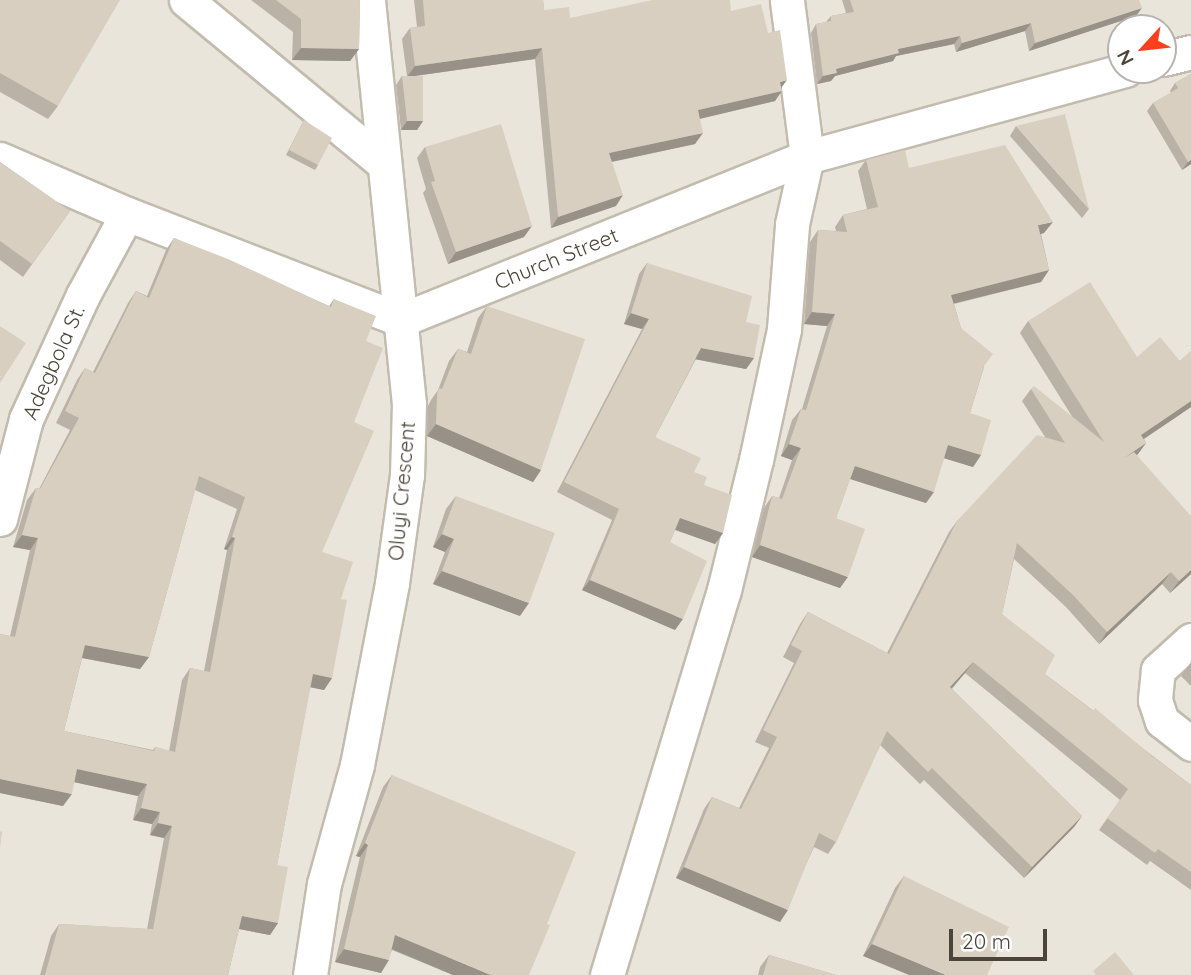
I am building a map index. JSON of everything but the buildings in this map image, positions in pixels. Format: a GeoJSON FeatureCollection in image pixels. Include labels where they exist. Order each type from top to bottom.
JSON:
{"type":"FeatureCollection","features":[{"type":"Feature","properties":{"kind":"street"},"geometry":{"type":"LineString","coordinates":[[186,0],[384,164]]}},
{"type":"Feature","properties":{"kind":"street","name":"Oluyi Crescent"},"geometry":{"type":"LineString","coordinates":[[310,975],[324,884],[357,765],[407,475],[409,404],[368,0]]}},
{"type":"Feature","properties":{"kind":"street"},"geometry":{"type":"LineString","coordinates":[[607,975],[724,590],[784,329],[792,224],[807,157],[787,0]]}},
{"type":"Feature","properties":{"kind":"street","name":"Church Street"},"geometry":{"type":"LineString","coordinates":[[401,320],[807,157],[1107,75]]}},
{"type":"Feature","properties":{"kind":"street"},"geometry":{"type":"LineString","coordinates":[[0,159],[127,214],[401,320]]}},
{"type":"Feature","properties":{"kind":"street","name":"Adegbola St."},"geometry":{"type":"LineString","coordinates":[[0,519],[26,419],[83,295],[127,214]]}},
{"type":"Feature","properties":{"kind":"street"},"geometry":{"type":"LineString","coordinates":[[1191,640],[1158,670],[1155,700],[1162,721],[1191,744]]}},
{"type":"Feature","properties":{"kind":"shaded area"},"geometry":{"type":"Polygon","coordinates":[[[0,0],[1191,0],[1191,975],[0,975],[0,0]]]}}]}
